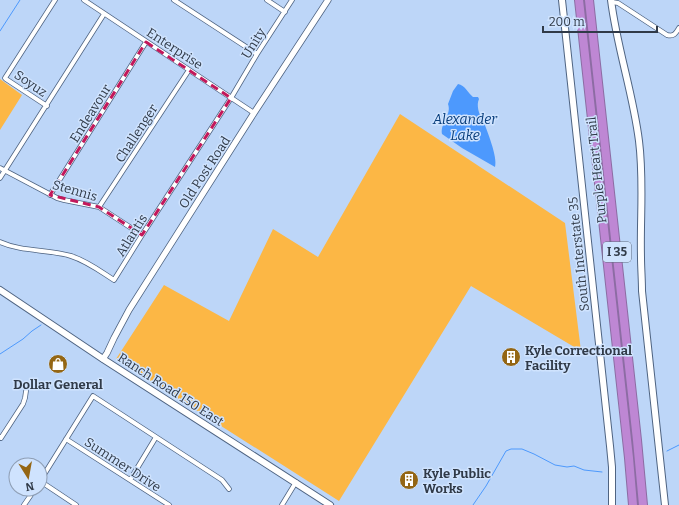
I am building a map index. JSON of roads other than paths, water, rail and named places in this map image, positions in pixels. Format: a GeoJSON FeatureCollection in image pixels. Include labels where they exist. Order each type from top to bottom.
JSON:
{"type":"FeatureCollection","features":[{"type":"Feature","properties":{"kind":"highway","name":"Purple Heart Trail"},"geometry":{"type":"LineString","coordinates":[[579,0],[633,505]]}},
{"type":"Feature","properties":{"kind":"highway","name":"Purple Heart Trail"},"geometry":{"type":"LineString","coordinates":[[589,0],[644,505]]}},
{"type":"Feature","properties":{"kind":"main road","name":"South Interstate 35"},"geometry":{"type":"LineString","coordinates":[[562,0],[610,446],[612,467],[612,505]]}},
{"type":"Feature","properties":{"kind":"main road"},"geometry":{"type":"LineString","coordinates":[[611,1],[639,141],[642,198],[642,291],[665,505]]}},
{"type":"Feature","properties":{"kind":"main road","name":"Ranch Road 150 East"},"geometry":{"type":"LineString","coordinates":[[0,290],[330,505]]}},
{"type":"Feature","properties":{"kind":"street","name":"Soyuz"},"geometry":{"type":"LineString","coordinates":[[47,106],[5,78],[55,0]]}},
{"type":"Feature","properties":{"kind":"street","name":"Enterprise"},"geometry":{"type":"LineString","coordinates":[[84,0],[254,113]]}},
{"type":"Feature","properties":{"kind":"street"},"geometry":{"type":"LineString","coordinates":[[174,0],[257,54]]}},
{"type":"Feature","properties":{"kind":"street"},"geometry":{"type":"LineString","coordinates":[[267,0],[285,12]]}},
{"type":"Feature","properties":{"kind":"street","name":"Unity"},"geometry":{"type":"LineString","coordinates":[[231,98],[292,0]]}},
{"type":"Feature","properties":{"kind":"street","name":"Old Post Road"},"geometry":{"type":"LineString","coordinates":[[104,359],[129,310],[254,113],[328,0]]}},
{"type":"Feature","properties":{"kind":"street"},"geometry":{"type":"LineString","coordinates":[[611,1],[618,3],[667,35],[674,35],[679,28]]}},
{"type":"Feature","properties":{"kind":"street"},"geometry":{"type":"LineString","coordinates":[[0,178],[2,170],[47,106],[104,14]]}},
{"type":"Feature","properties":{"kind":"street","name":"Endeavour"},"geometry":{"type":"LineString","coordinates":[[50,195],[146,42]]}},
{"type":"Feature","properties":{"kind":"street","name":"Challenger"},"geometry":{"type":"LineString","coordinates":[[99,208],[189,70]]}},
{"type":"Feature","properties":{"kind":"street","name":"Atlantis"},"geometry":{"type":"LineString","coordinates":[[0,242],[12,247],[70,256],[90,264],[114,280],[231,98]]}},
{"type":"Feature","properties":{"kind":"street","name":"Stennis"},"geometry":{"type":"LineString","coordinates":[[2,170],[50,195],[64,200],[99,208],[142,235]]}},
{"type":"Feature","properties":{"kind":"street"},"geometry":{"type":"LineString","coordinates":[[0,437],[1,438],[23,404],[26,391]]}},
{"type":"Feature","properties":{"kind":"street"},"geometry":{"type":"LineString","coordinates":[[48,468],[93,396],[222,480],[229,489]]}},
{"type":"Feature","properties":{"kind":"street"},"geometry":{"type":"LineString","coordinates":[[130,480],[156,438]]}},
{"type":"Feature","properties":{"kind":"street","name":"Summer Drive"},"geometry":{"type":"LineString","coordinates":[[66,439],[169,505]]}},
{"type":"Feature","properties":{"kind":"street"},"geometry":{"type":"LineString","coordinates":[[282,505],[296,482]]}},
{"type":"Feature","properties":{"kind":"street"},"geometry":{"type":"LineString","coordinates":[[48,486],[76,505]]}},
{"type":"Feature","properties":{"kind":"water","name":"Alexander Lake"},"geometry":{"type":"Polygon","coordinates":[[[458,84],[465,87],[473,97],[478,97],[479,99],[478,110],[492,144],[496,163],[495,167],[462,148],[442,134],[449,108],[448,104],[453,91],[458,84]]]}},
{"type":"Feature","properties":{"kind":"waterway"},"geometry":{"type":"LineString","coordinates":[[0,31],[20,0]]}},
{"type":"Feature","properties":{"kind":"waterway"},"geometry":{"type":"LineString","coordinates":[[0,354],[41,325]]}},
{"type":"Feature","properties":{"kind":"waterway"},"geometry":{"type":"LineString","coordinates":[[667,451],[679,445]]}},
{"type":"Feature","properties":{"kind":"waterway"},"geometry":{"type":"LineString","coordinates":[[473,505],[506,451],[511,449],[522,449],[555,465],[567,467],[574,466],[584,470],[602,472]]}},
{"type":"Feature","properties":{"kind":"place","name":"Kyle Correctional Facility"},"geometry":{"type":"Point","coordinates":[511,357]}},
{"type":"Feature","properties":{"kind":"place","name":"Dollar General"},"geometry":{"type":"Point","coordinates":[58,364]}},
{"type":"Feature","properties":{"kind":"place","name":"Kyle Public Works"},"geometry":{"type":"Point","coordinates":[409,480]}}]}
